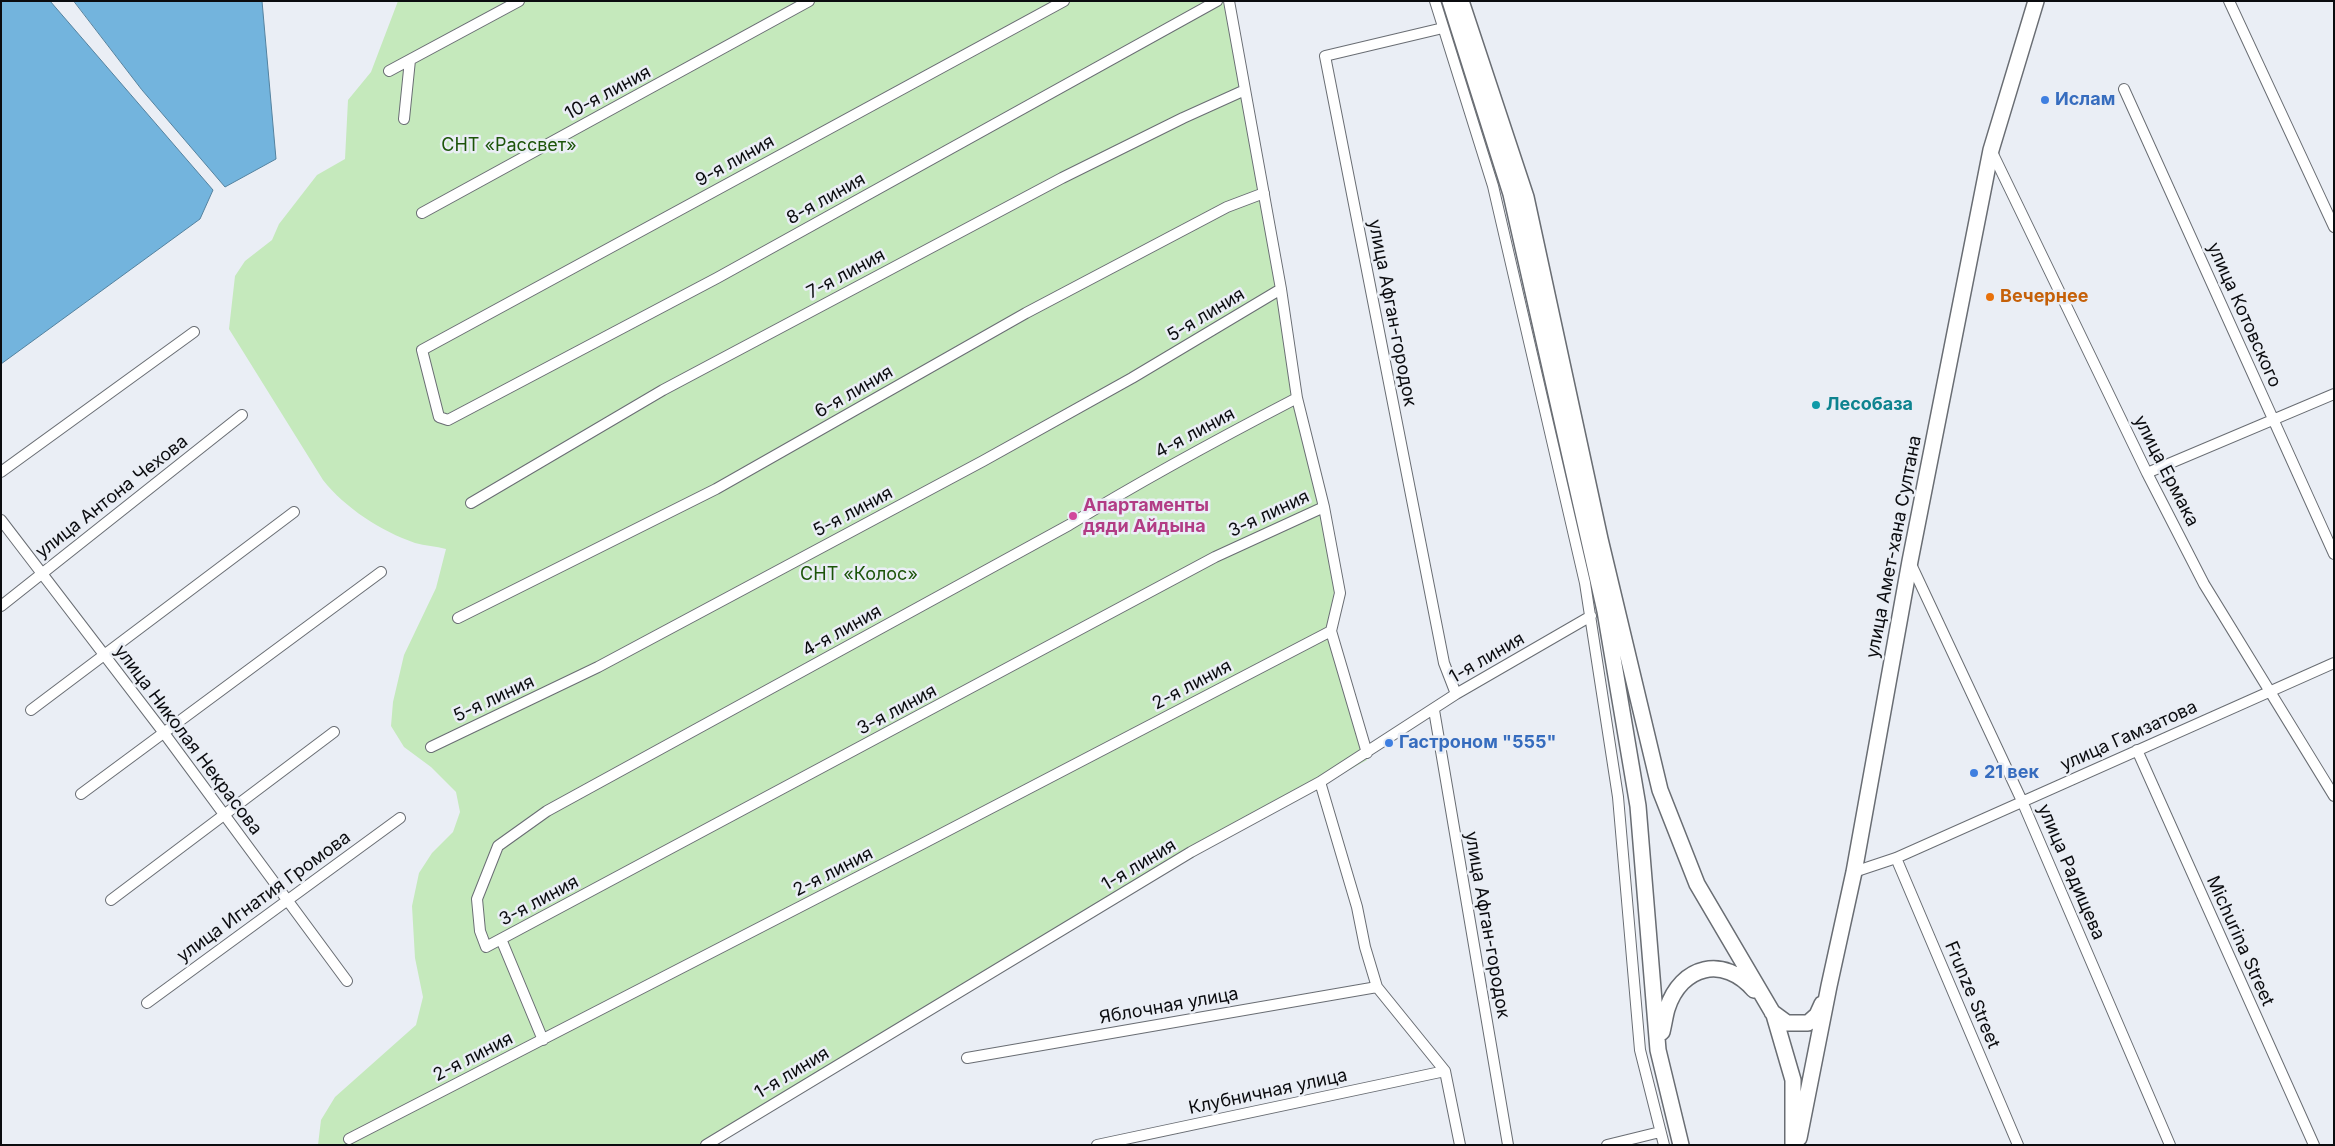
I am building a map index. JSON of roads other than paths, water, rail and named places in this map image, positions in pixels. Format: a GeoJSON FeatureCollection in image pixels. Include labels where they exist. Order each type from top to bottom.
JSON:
{"type":"FeatureCollection","features":[{"type":"Feature","properties":{"kind":"main road"},"geometry":{"type":"LineString","coordinates":[[1450,1],[1511,194],[1604,611],[1638,806],[1658,1050],[1681,1145]]}},
{"type":"Feature","properties":{"kind":"main road"},"geometry":{"type":"LineString","coordinates":[[1461,1],[1526,197],[1600,539],[1660,790],[1697,884],[1774,1015],[1793,1080],[1793,1145]]}},
{"type":"Feature","properties":{"kind":"main road","name":"улица Амет-хана Султана"},"geometry":{"type":"LineString","coordinates":[[1829,986],[1854,872],[1910,561],[1991,150],[2036,1]]}},
{"type":"Feature","properties":{"kind":"main road"},"geometry":{"type":"LineString","coordinates":[[1658,1050],[1667,1008],[1674,995],[1684,981],[1705,968],[1726,970],[1745,980],[1774,1015],[1787,1023],[1808,1023],[1817,1015],[1829,986]]}},
{"type":"Feature","properties":{"kind":"main road"},"geometry":{"type":"LineString","coordinates":[[1798,1145],[1829,986]]}},
{"type":"Feature","properties":{"kind":"street"},"geometry":{"type":"LineString","coordinates":[[389,71],[519,1]]}},
{"type":"Feature","properties":{"kind":"street","name":"10-я линия"},"geometry":{"type":"LineString","coordinates":[[422,213],[809,1]]}},
{"type":"Feature","properties":{"kind":"street","name":"9-я линия"},"geometry":{"type":"LineString","coordinates":[[448,420],[442,420],[438,414],[422,350],[1064,1]]}},
{"type":"Feature","properties":{"kind":"street","name":"8-я линия"},"geometry":{"type":"LineString","coordinates":[[448,420],[717,278],[1218,1]]}},
{"type":"Feature","properties":{"kind":"street"},"geometry":{"type":"LineString","coordinates":[[1229,1],[1281,289],[1297,398],[1324,507],[1340,593],[1331,631],[1368,753]]}},
{"type":"Feature","properties":{"kind":"street"},"geometry":{"type":"LineString","coordinates":[[1435,1],[1493,186],[1592,616],[1618,797],[1640,1050],[1664,1145]]}},
{"type":"Feature","properties":{"kind":"street"},"geometry":{"type":"LineString","coordinates":[[2229,1],[2334,227]]}},
{"type":"Feature","properties":{"kind":"street","name":"улица Афган-городок"},"geometry":{"type":"LineString","coordinates":[[1443,28],[1325,56],[1444,664],[1456,694]]}},
{"type":"Feature","properties":{"kind":"street"},"geometry":{"type":"LineString","coordinates":[[404,119],[410,60]]}},
{"type":"Feature","properties":{"kind":"street","name":"улица Котовского"},"geometry":{"type":"LineString","coordinates":[[2124,89],[2334,554]]}},
{"type":"Feature","properties":{"kind":"street","name":"7-я линия"},"geometry":{"type":"LineString","coordinates":[[471,503],[680,380],[1062,178],[1183,118],[1245,90]]}},
{"type":"Feature","properties":{"kind":"street","name":"улица Ермака"},"geometry":{"type":"LineString","coordinates":[[1991,150],[2147,473],[2204,584],[2334,796]]}},
{"type":"Feature","properties":{"kind":"street","name":"6-я линия"},"geometry":{"type":"LineString","coordinates":[[458,618],[716,489],[1026,313],[1227,207],[1264,193]]}},
{"type":"Feature","properties":{"kind":"street","name":"5-я линия"},"geometry":{"type":"LineString","coordinates":[[431,747],[598,667],[974,466],[1132,378],[1281,289]]}},
{"type":"Feature","properties":{"kind":"street"},"geometry":{"type":"LineString","coordinates":[[1,472],[194,332]]}},
{"type":"Feature","properties":{"kind":"street"},"geometry":{"type":"LineString","coordinates":[[2147,473],[2274,421],[2334,394]]}},
{"type":"Feature","properties":{"kind":"street","name":"4-я линия"},"geometry":{"type":"LineString","coordinates":[[486,947],[480,931],[477,899],[498,846],[547,811],[1069,525],[1207,444],[1297,398]]}},
{"type":"Feature","properties":{"kind":"street","name":"улица Антона Чехова"},"geometry":{"type":"LineString","coordinates":[[1,606],[242,415]]}},
{"type":"Feature","properties":{"kind":"street","name":"3-я линия"},"geometry":{"type":"LineString","coordinates":[[486,947],[1215,557],[1324,507]]}},
{"type":"Feature","properties":{"kind":"street"},"geometry":{"type":"LineString","coordinates":[[31,710],[294,512]]}},
{"type":"Feature","properties":{"kind":"street","name":"улица Николая Некрасова"},"geometry":{"type":"LineString","coordinates":[[1,520],[164,733],[347,981]]}},
{"type":"Feature","properties":{"kind":"street","name":"улица Радищева"},"geometry":{"type":"LineString","coordinates":[[1910,561],[2022,801],[2170,1145]]}},
{"type":"Feature","properties":{"kind":"street"},"geometry":{"type":"LineString","coordinates":[[80,794],[381,572]]}},
{"type":"Feature","properties":{"kind":"street","name":"1-я линия"},"geometry":{"type":"LineString","coordinates":[[706,1145],[1182,858],[1320,782],[1368,753],[1456,694],[1592,616]]}},
{"type":"Feature","properties":{"kind":"street","name":"2-я линия"},"geometry":{"type":"LineString","coordinates":[[350,1139],[1331,631]]}},
{"type":"Feature","properties":{"kind":"street","name":"улица Гамзатова"},"geometry":{"type":"LineString","coordinates":[[1854,872],[1896,858],[2334,662]]}},
{"type":"Feature","properties":{"kind":"street","name":"улица Афган-городок"},"geometry":{"type":"LineString","coordinates":[[1434,710],[1508,1145]]}},
{"type":"Feature","properties":{"kind":"street"},"geometry":{"type":"LineString","coordinates":[[111,900],[334,732]]}},
{"type":"Feature","properties":{"kind":"street","name":"Michurina Street"},"geometry":{"type":"LineString","coordinates":[[2137,750],[2314,1145]]}},
{"type":"Feature","properties":{"kind":"street"},"geometry":{"type":"LineString","coordinates":[[1320,782],[1357,907],[1365,947],[1377,987],[1445,1070],[1460,1145]]}},
{"type":"Feature","properties":{"kind":"street","name":"улица Игнатия Громова"},"geometry":{"type":"LineString","coordinates":[[147,1003],[400,818]]}},
{"type":"Feature","properties":{"kind":"street","name":"Frunze Street"},"geometry":{"type":"LineString","coordinates":[[1896,858],[2018,1145]]}},
{"type":"Feature","properties":{"kind":"street"},"geometry":{"type":"LineString","coordinates":[[501,939],[543,1040]]}},
{"type":"Feature","properties":{"kind":"street","name":"Яблочная улица"},"geometry":{"type":"LineString","coordinates":[[966,1058],[1377,987]]}},
{"type":"Feature","properties":{"kind":"street","name":"Клубничная улица"},"geometry":{"type":"LineString","coordinates":[[1097,1145],[1445,1070]]}},
{"type":"Feature","properties":{"kind":"street"},"geometry":{"type":"LineString","coordinates":[[1607,1145],[1660,1132]]}},
{"type":"Feature","properties":{"kind":"water"},"geometry":{"type":"Polygon","coordinates":[[[1,1],[50,1],[213,190],[200,219],[1,364],[1,1]]]}},
{"type":"Feature","properties":{"kind":"water"},"geometry":{"type":"Polygon","coordinates":[[[74,1],[262,1],[276,159],[225,187],[142,90],[74,1]]]}},
{"type":"Feature","properties":{"kind":"place","name":"Ислам"},"geometry":{"type":"Point","coordinates":[2045,100]}},
{"type":"Feature","properties":{"kind":"place","name":"Вечернее"},"geometry":{"type":"Point","coordinates":[1990,297]}},
{"type":"Feature","properties":{"kind":"place","name":"Лесобаза"},"geometry":{"type":"Point","coordinates":[1816,405]}},
{"type":"Feature","properties":{"kind":"place","name":"Апартаменты дяди Айдына"},"geometry":{"type":"Point","coordinates":[1073,516]}},
{"type":"Feature","properties":{"kind":"place","name":"Гастроном \"555\""},"geometry":{"type":"Point","coordinates":[1389,743]}},
{"type":"Feature","properties":{"kind":"place","name":"21 век"},"geometry":{"type":"Point","coordinates":[1974,773]}},
{"type":"Feature","properties":{"kind":"park label","name":"СНТ «Рассвет»"},"geometry":{"type":"Point","coordinates":[509,146]}},
{"type":"Feature","properties":{"kind":"park label","name":"СНТ «Колос»"},"geometry":{"type":"Point","coordinates":[859,575]}}]}
